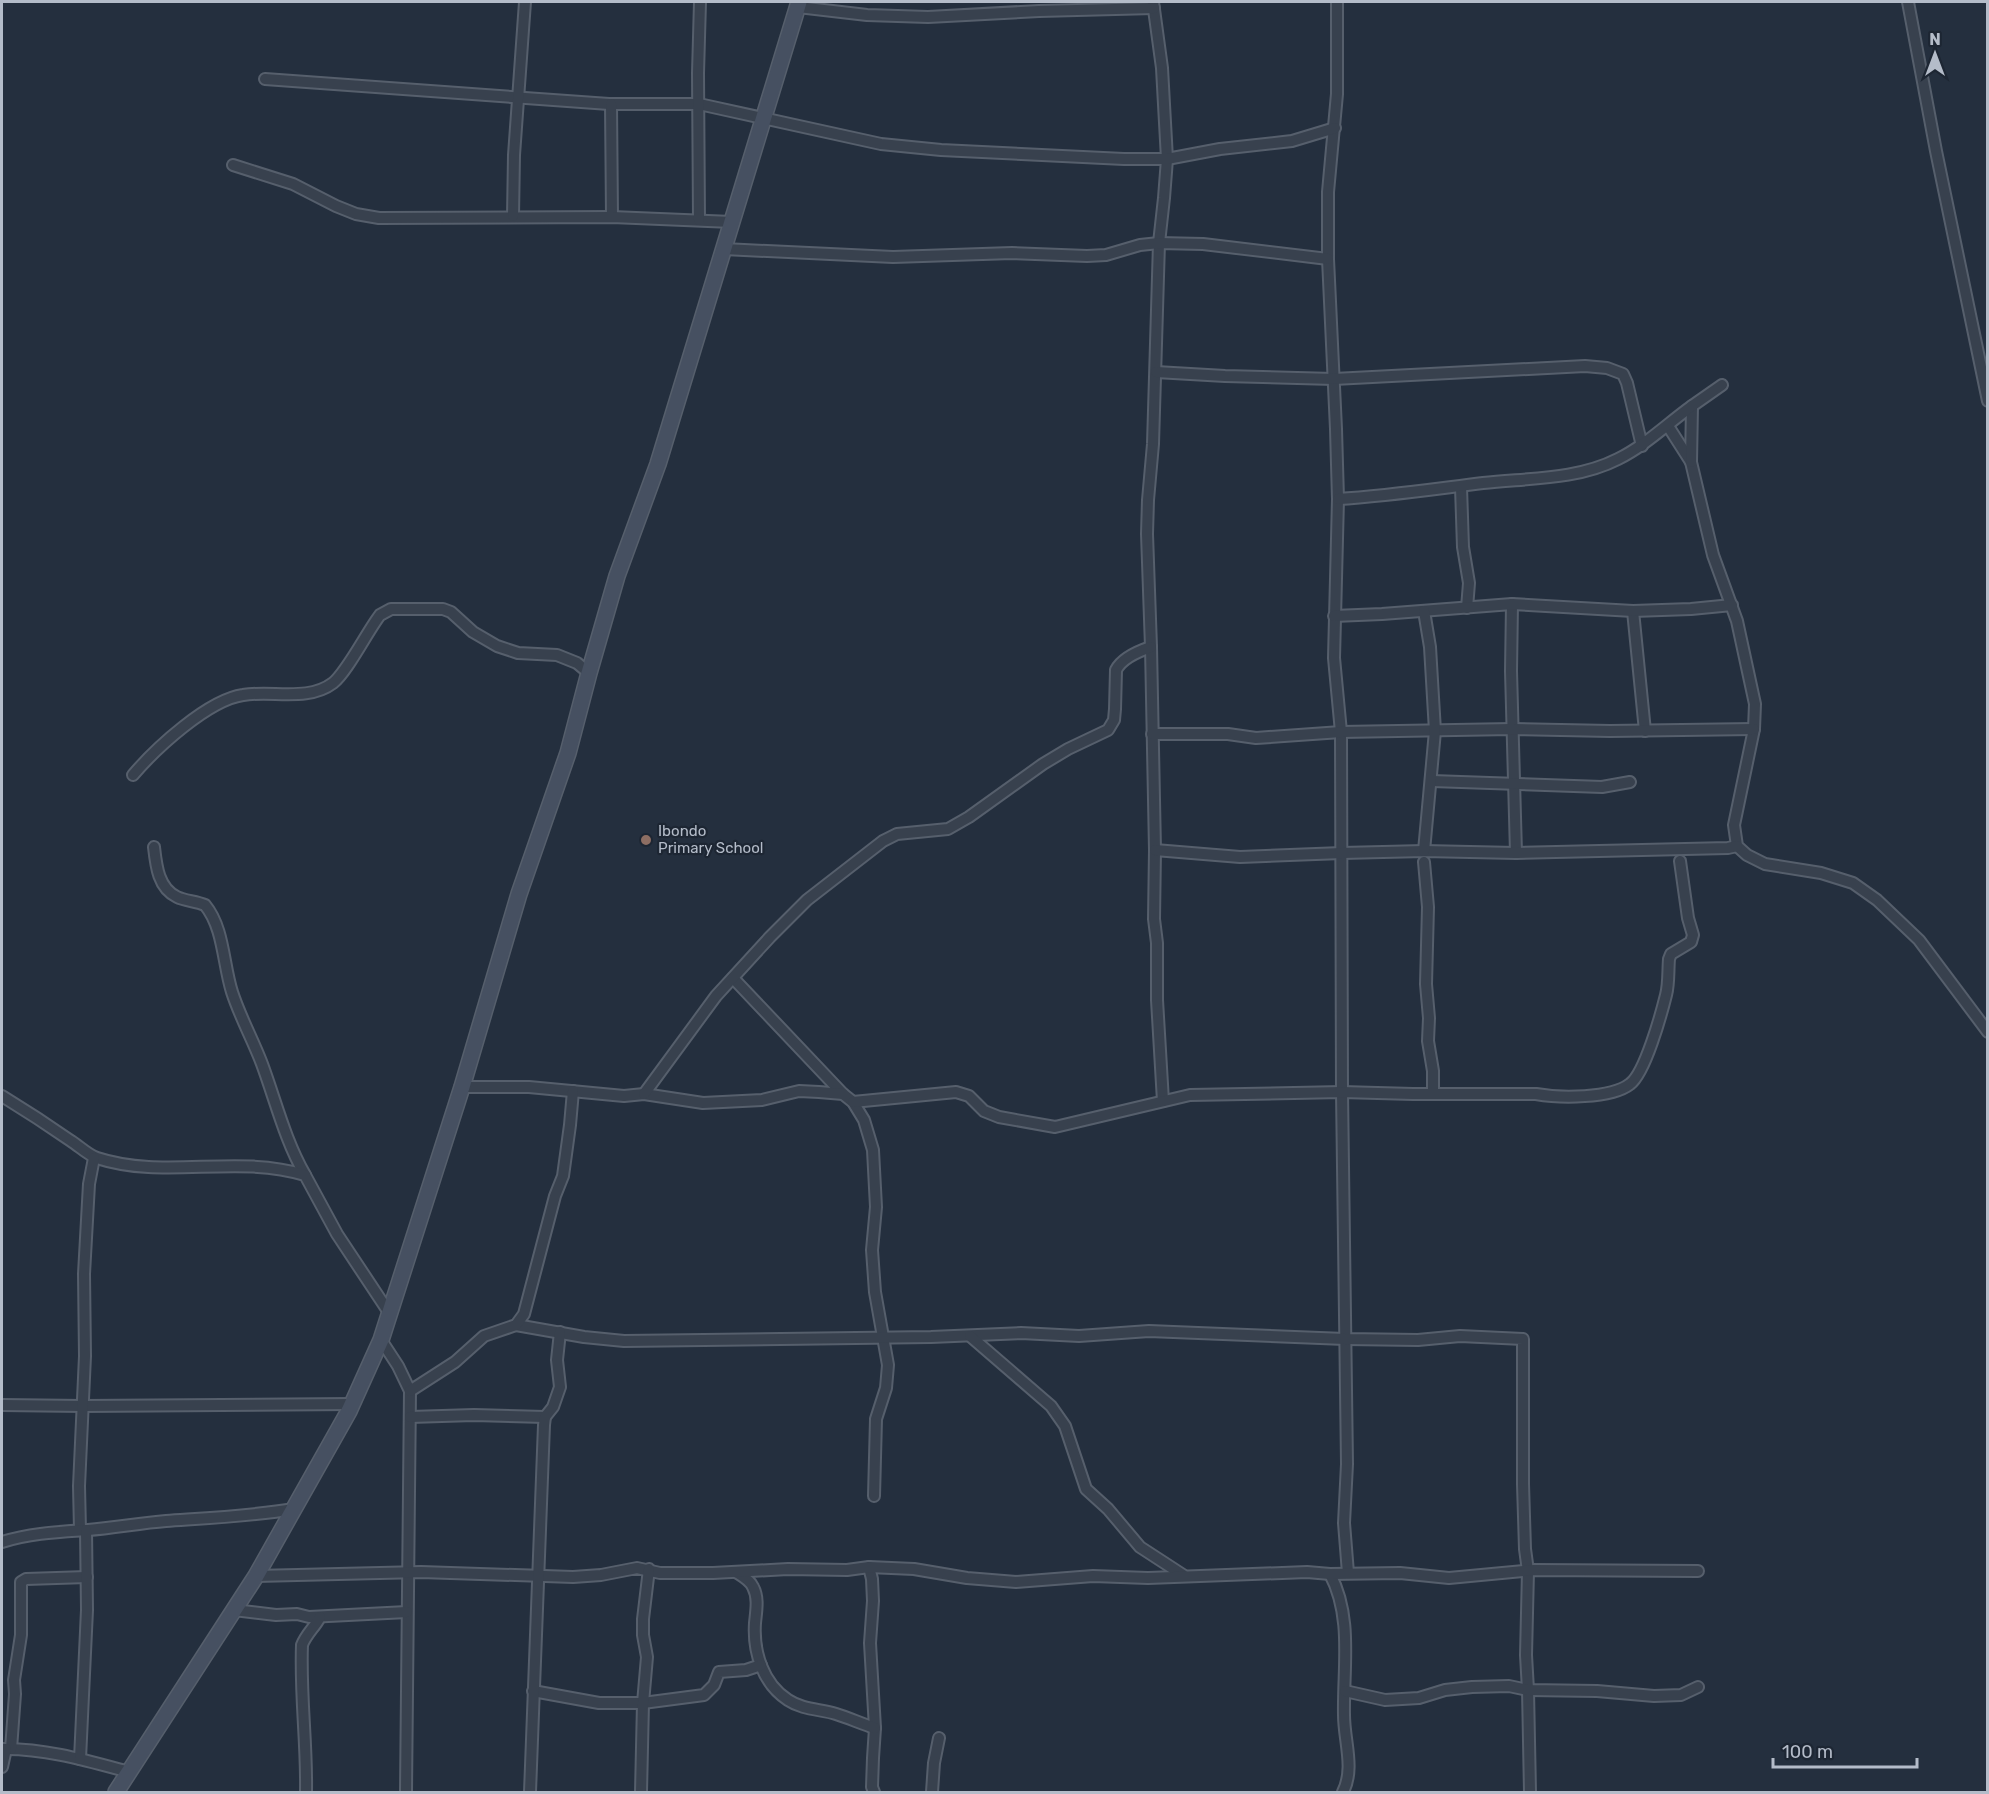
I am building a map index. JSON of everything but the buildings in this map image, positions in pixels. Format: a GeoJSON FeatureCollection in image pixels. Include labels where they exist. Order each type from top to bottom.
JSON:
{"type":"FeatureCollection","features":[{"type":"Feature","properties":{"kind":"main road"},"geometry":{"type":"LineString","coordinates":[[116,1792],[256,1576],[352,1404],[381,1340],[388,1311],[410,1252],[462,1087],[519,894],[568,753],[617,576],[658,464],[799,4]]}},
{"type":"Feature","properties":{"kind":"street"},"geometry":{"type":"LineString","coordinates":[[513,216],[517,98],[525,2]]}},
{"type":"Feature","properties":{"kind":"street"},"geometry":{"type":"LineString","coordinates":[[699,219],[700,2]]}},
{"type":"Feature","properties":{"kind":"street"},"geometry":{"type":"LineString","coordinates":[[1337,2],[1337,94],[1328,192],[1328,259],[1338,499],[1334,658],[1341,732],[1342,1092],[1347,1464],[1344,1523],[1348,1573]]}},
{"type":"Feature","properties":{"kind":"street"},"geometry":{"type":"LineString","coordinates":[[1908,2],[1936,151],[1988,401]]}},
{"type":"Feature","properties":{"kind":"street"},"geometry":{"type":"LineString","coordinates":[[799,4],[867,15],[928,17],[1153,5],[1161,59],[1167,159],[1159,243],[1156,372],[1147,534],[1155,850],[1154,919],[1157,943],[1157,1000],[1163,1101]]}},
{"type":"Feature","properties":{"kind":"street"},"geometry":{"type":"LineString","coordinates":[[265,79],[611,104],[699,104],[891,145],[941,150],[1124,159],[1167,159],[1220,149],[1292,141],[1335,128]]}},
{"type":"Feature","properties":{"kind":"street"},"geometry":{"type":"LineString","coordinates":[[611,104],[612,217]]}},
{"type":"Feature","properties":{"kind":"street"},"geometry":{"type":"LineString","coordinates":[[233,165],[292,184],[356,214],[400,219],[513,216],[699,219],[732,222]]}},
{"type":"Feature","properties":{"kind":"street"},"geometry":{"type":"LineString","coordinates":[[724,249],[893,257],[1012,253],[1087,256],[1106,255],[1132,246],[1159,243],[1223,246],[1328,259]]}},
{"type":"Feature","properties":{"kind":"street"},"geometry":{"type":"LineString","coordinates":[[1156,372],[1334,380],[1585,366],[1607,368],[1623,374],[1642,446]]}},
{"type":"Feature","properties":{"kind":"street"},"geometry":{"type":"LineString","coordinates":[[1338,499],[1546,478],[1591,470],[1617,460],[1642,446],[1722,385]]}},
{"type":"Feature","properties":{"kind":"street"},"geometry":{"type":"LineString","coordinates":[[1692,406],[1691,462],[1713,555],[1732,604],[1755,704],[1754,729],[1734,825],[1737,846],[1747,855],[1765,864],[1821,873],[1853,883],[1877,900],[1919,940],[1988,1032]]}},
{"type":"Feature","properties":{"kind":"street"},"geometry":{"type":"LineString","coordinates":[[1668,426],[1691,462]]}},
{"type":"Feature","properties":{"kind":"street"},"geometry":{"type":"LineString","coordinates":[[1461,487],[1463,547],[1469,583],[1467,608]]}},
{"type":"Feature","properties":{"kind":"street"},"geometry":{"type":"LineString","coordinates":[[1334,616],[1512,604],[1633,611],[1691,609],[1732,604]]}},
{"type":"Feature","properties":{"kind":"street"},"geometry":{"type":"LineString","coordinates":[[1512,604],[1512,729],[1516,853]]}},
{"type":"Feature","properties":{"kind":"street"},"geometry":{"type":"LineString","coordinates":[[133,775],[179,732],[223,700],[260,693],[304,693],[321,690],[335,682],[380,615],[391,609],[443,609],[460,618],[484,639],[503,649],[518,653],[557,655],[577,663],[589,673]]}},
{"type":"Feature","properties":{"kind":"street"},"geometry":{"type":"LineString","coordinates":[[1424,611],[1430,646],[1435,731],[1424,857],[1428,907],[1426,984],[1429,1018],[1428,1041],[1433,1071],[1433,1094]]}},
{"type":"Feature","properties":{"kind":"street"},"geometry":{"type":"LineString","coordinates":[[1633,611],[1645,731]]}},
{"type":"Feature","properties":{"kind":"street"},"geometry":{"type":"LineString","coordinates":[[644,1094],[716,996],[807,900],[883,841],[897,834],[948,829],[969,817],[1043,764],[1108,730],[1114,720],[1118,665],[1151,647]]}},
{"type":"Feature","properties":{"kind":"street"},"geometry":{"type":"LineString","coordinates":[[1152,734],[1228,734],[1256,738],[1341,732],[1754,729]]}},
{"type":"Feature","properties":{"kind":"street"},"geometry":{"type":"LineString","coordinates":[[1432,781],[1602,787],[1630,782]]}},
{"type":"Feature","properties":{"kind":"street"},"geometry":{"type":"LineString","coordinates":[[1155,850],[1240,857],[1342,852],[1424,857],[1737,846]]}},
{"type":"Feature","properties":{"kind":"street"},"geometry":{"type":"LineString","coordinates":[[153,847],[163,885],[179,898],[205,905],[216,925],[236,1002],[258,1053],[280,1119],[297,1160],[337,1234],[388,1311]]}},
{"type":"Feature","properties":{"kind":"street"},"geometry":{"type":"LineString","coordinates":[[853,1102],[956,1092],[969,1096],[984,1111],[999,1117],[1055,1127],[1190,1095],[1342,1092],[1550,1096],[1608,1094],[1631,1084],[1642,1069],[1666,994],[1669,959],[1671,954],[1691,942],[1693,935],[1688,918],[1680,861]]}},
{"type":"Feature","properties":{"kind":"street"},"geometry":{"type":"LineString","coordinates":[[733,978],[853,1102],[869,1133],[873,1150],[876,1207],[872,1250],[875,1292],[888,1365],[888,1377],[876,1419],[874,1496]]}},
{"type":"Feature","properties":{"kind":"street"},"geometry":{"type":"LineString","coordinates":[[462,1087],[517,1087],[624,1096],[644,1094],[703,1102],[762,1100],[799,1091],[843,1094]]}},
{"type":"Feature","properties":{"kind":"street"},"geometry":{"type":"LineString","coordinates":[[516,1325],[527,1306],[563,1176],[573,1091]]}},
{"type":"Feature","properties":{"kind":"street"},"geometry":{"type":"LineString","coordinates":[[2,1096],[94,1158],[154,1168],[222,1165],[264,1167],[305,1175]]}},
{"type":"Feature","properties":{"kind":"street"},"geometry":{"type":"LineString","coordinates":[[80,1759],[87,1577],[79,1462],[83,1406],[86,1292],[84,1274],[89,1184],[94,1158]]}},
{"type":"Feature","properties":{"kind":"street"},"geometry":{"type":"LineString","coordinates":[[410,1391],[455,1362],[484,1336],[516,1325],[624,1341],[970,1336],[1021,1333],[1079,1336],[1149,1331],[1345,1339],[1418,1340],[1460,1336],[1523,1339],[1523,1484],[1528,1570],[1526,1655],[1530,1792]]}},
{"type":"Feature","properties":{"kind":"street"},"geometry":{"type":"LineString","coordinates":[[530,1792],[545,1418],[553,1407],[560,1387],[557,1360],[560,1332]]}},
{"type":"Feature","properties":{"kind":"street"},"geometry":{"type":"LineString","coordinates":[[970,1336],[1051,1406],[1065,1426],[1086,1489],[1108,1509],[1140,1547],[1183,1576]]}},
{"type":"Feature","properties":{"kind":"street"},"geometry":{"type":"LineString","coordinates":[[381,1340],[398,1366],[410,1391],[406,1792]]}},
{"type":"Feature","properties":{"kind":"street"},"geometry":{"type":"LineString","coordinates":[[2,1404],[83,1406],[352,1404]]}},
{"type":"Feature","properties":{"kind":"street"},"geometry":{"type":"LineString","coordinates":[[410,1418],[474,1415],[545,1418]]}},
{"type":"Feature","properties":{"kind":"street"},"geometry":{"type":"LineString","coordinates":[[2,1542],[25,1534],[263,1514],[294,1509]]}},
{"type":"Feature","properties":{"kind":"street"},"geometry":{"type":"LineString","coordinates":[[869,1567],[873,1600],[870,1642],[875,1728],[874,1792]]}},
{"type":"Feature","properties":{"kind":"street"},"geometry":{"type":"LineString","coordinates":[[256,1576],[407,1572],[573,1577],[601,1575],[637,1568],[660,1573],[869,1567],[914,1569],[967,1578],[1016,1582],[1093,1576],[1148,1578],[1307,1572],[1400,1573],[1449,1578],[1528,1570],[1698,1570]]}},
{"type":"Feature","properties":{"kind":"street"},"geometry":{"type":"LineString","coordinates":[[641,1792],[643,1703],[647,1657],[643,1619],[649,1569]]}},
{"type":"Feature","properties":{"kind":"street"},"geometry":{"type":"LineString","coordinates":[[736,1572],[749,1581],[754,1588],[757,1598],[755,1647],[765,1676],[775,1690],[803,1708],[835,1713],[875,1728]]}},
{"type":"Feature","properties":{"kind":"street"},"geometry":{"type":"LineString","coordinates":[[1330,1574],[1337,1588],[1344,1622],[1344,1717],[1349,1767],[1343,1792]]}},
{"type":"Feature","properties":{"kind":"street"},"geometry":{"type":"LineString","coordinates":[[2,1767],[15,1695],[14,1680],[21,1635],[22,1580],[87,1577]]}},
{"type":"Feature","properties":{"kind":"street"},"geometry":{"type":"LineString","coordinates":[[234,1610],[276,1615],[297,1614],[309,1617],[407,1612]]}},
{"type":"Feature","properties":{"kind":"street"},"geometry":{"type":"LineString","coordinates":[[306,1792],[306,1750],[302,1719],[302,1645],[305,1637],[320,1617]]}},
{"type":"Feature","properties":{"kind":"street"},"geometry":{"type":"LineString","coordinates":[[533,1691],[599,1703],[643,1703],[698,1697],[710,1690],[717,1675],[722,1671],[735,1671],[761,1665]]}},
{"type":"Feature","properties":{"kind":"street"},"geometry":{"type":"LineString","coordinates":[[1345,1691],[1385,1700],[1419,1698],[1445,1690],[1472,1687],[1509,1686],[1528,1690],[1654,1696],[1681,1695],[1698,1687]]}},
{"type":"Feature","properties":{"kind":"street"},"geometry":{"type":"LineString","coordinates":[[932,1792],[939,1738]]}},
{"type":"Feature","properties":{"kind":"street"},"geometry":{"type":"LineString","coordinates":[[6,1749],[80,1759],[129,1772]]}},
{"type":"Feature","properties":{"kind":"place","name":"Ibondo Primary School"},"geometry":{"type":"Point","coordinates":[646,840]}}]}
